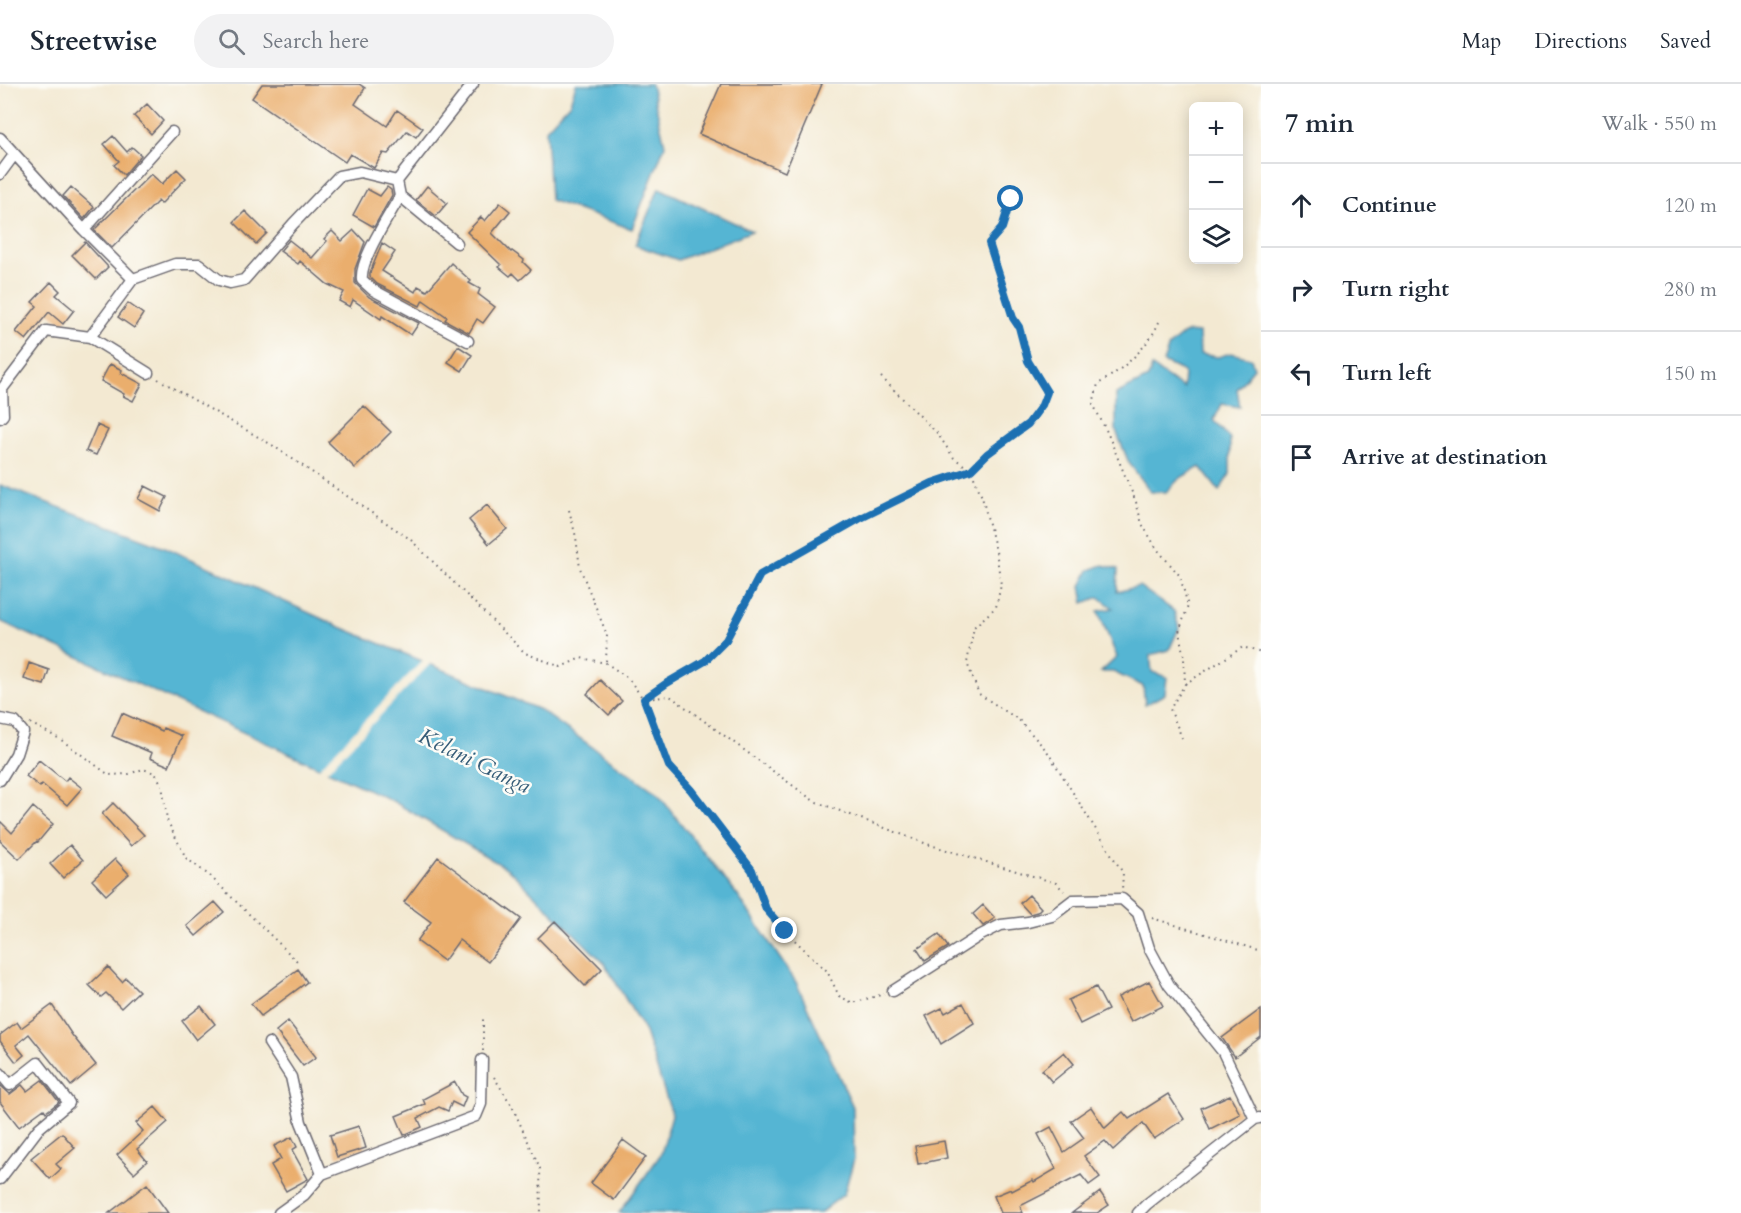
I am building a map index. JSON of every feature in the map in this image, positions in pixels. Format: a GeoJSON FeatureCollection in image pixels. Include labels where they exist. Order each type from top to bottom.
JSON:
{"type":"FeatureCollection","features":[{"type":"Feature","properties":{"kind":"street"},"geometry":{"type":"LineString","coordinates":[[457,243],[400,196],[397,182],[473,84]]}},
{"type":"Feature","properties":{"kind":"street"},"geometry":{"type":"LineString","coordinates":[[84,230],[172,132]]}},
{"type":"Feature","properties":{"kind":"street"},"geometry":{"type":"LineString","coordinates":[[0,138],[84,230],[133,279]]}},
{"type":"Feature","properties":{"kind":"street"},"geometry":{"type":"LineString","coordinates":[[0,174],[14,155]]}},
{"type":"Feature","properties":{"kind":"street"},"geometry":{"type":"LineString","coordinates":[[90,337],[133,279],[175,264],[199,264],[219,280],[230,283],[244,280],[292,224],[339,176],[360,172],[397,182]]}},
{"type":"Feature","properties":{"kind":"street"},"geometry":{"type":"LineString","coordinates":[[400,196],[381,228],[366,261],[361,273],[362,280],[373,290],[468,341]]}},
{"type":"Feature","properties":{"kind":"street"},"geometry":{"type":"LineString","coordinates":[[0,418],[3,415],[2,389],[46,331],[90,337],[148,373]]}},
{"type":"Feature","properties":{"kind":"street"},"geometry":{"type":"LineString","coordinates":[[0,719],[15,722],[23,732],[16,754],[0,780]]}},
{"type":"Feature","properties":{"kind":"street"},"geometry":{"type":"LineString","coordinates":[[893,991],[979,936],[1001,925],[1052,916],[1073,900],[1122,898],[1138,913],[1149,948],[1169,985],[1223,1052],[1258,1119],[1138,1213]]}},
{"type":"Feature","properties":{"kind":"street"},"geometry":{"type":"LineString","coordinates":[[269,1043],[291,1077],[301,1122],[322,1174]]}},
{"type":"Feature","properties":{"kind":"street"},"geometry":{"type":"LineString","coordinates":[[279,1213],[304,1195],[322,1174],[476,1116],[481,1104],[482,1060]]}},
{"type":"Feature","properties":{"kind":"street"},"geometry":{"type":"LineString","coordinates":[[0,1073],[10,1085],[38,1063],[69,1103],[39,1128],[0,1179]]}},
{"type":"Feature","properties":{"kind":"path"},"geometry":{"type":"LineString","coordinates":[[644,699],[705,661],[726,640],[760,575],[859,519],[932,483],[971,470],[987,454],[1028,424],[1042,405],[1047,392],[1028,361],[1019,327],[1013,318],[989,243],[1002,228],[1011,199]]}},
{"type":"Feature","properties":{"kind":"path"},"geometry":{"type":"LineString","coordinates":[[1159,322],[1153,336],[1136,354],[1115,374],[1098,384],[1093,404],[1136,502],[1142,524],[1157,549],[1180,576],[1188,606],[1179,632],[1184,658],[1185,684]]}},
{"type":"Feature","properties":{"kind":"path"},"geometry":{"type":"LineString","coordinates":[[148,373],[272,445],[410,539],[525,653],[561,667],[580,658],[606,663],[628,678],[644,699],[669,766],[691,790],[752,870],[766,909],[785,931],[827,971],[839,996],[853,1003],[893,991]]}},
{"type":"Feature","properties":{"kind":"path"},"geometry":{"type":"LineString","coordinates":[[882,377],[937,433],[954,458],[971,470],[982,497],[996,551],[1001,585],[996,607],[974,627],[967,663],[979,694],[1019,720],[1047,751],[1123,873],[1122,898]]}},
{"type":"Feature","properties":{"kind":"path"},"geometry":{"type":"LineString","coordinates":[[569,510],[576,537],[580,568],[607,635],[606,663]]}},
{"type":"Feature","properties":{"kind":"path"},"geometry":{"type":"LineString","coordinates":[[1182,738],[1170,709],[1185,684],[1243,647],[1261,653]]}},
{"type":"Feature","properties":{"kind":"path"},"geometry":{"type":"LineString","coordinates":[[644,699],[670,696],[814,801],[927,843],[1056,883],[1073,900]]}},
{"type":"Feature","properties":{"kind":"path"},"geometry":{"type":"LineString","coordinates":[[15,722],[30,723],[60,739],[109,775],[129,774],[143,769],[154,773],[162,785],[167,820],[186,858],[210,876],[299,963]]}},
{"type":"Feature","properties":{"kind":"path"},"geometry":{"type":"LineString","coordinates":[[1138,913],[1261,951]]}},
{"type":"Feature","properties":{"kind":"path"},"geometry":{"type":"LineString","coordinates":[[482,1060],[483,1017]]}},
{"type":"Feature","properties":{"kind":"path"},"geometry":{"type":"LineString","coordinates":[[494,1077],[512,1106],[540,1168],[541,1213]]}},
{"type":"Feature","properties":{"kind":"water"},"geometry":{"type":"Polygon","coordinates":[[[576,84],[651,84],[665,145],[632,229],[550,200],[546,129],[570,103],[576,84]]]}},
{"type":"Feature","properties":{"kind":"water"},"geometry":{"type":"Polygon","coordinates":[[[659,188],[752,231],[678,260],[635,245],[659,188]]]}},
{"type":"Feature","properties":{"kind":"water"},"geometry":{"type":"Polygon","coordinates":[[[1186,332],[1199,333],[1200,354],[1218,357],[1231,353],[1251,358],[1254,368],[1237,389],[1240,407],[1222,404],[1214,420],[1230,439],[1230,474],[1219,491],[1200,467],[1180,478],[1166,492],[1151,492],[1129,463],[1116,431],[1116,394],[1148,378],[1152,367],[1183,388],[1184,372],[1163,362],[1169,346],[1186,332]]]}},
{"type":"Feature","properties":{"kind":"water","name":"Kelani Ganga"},"geometry":{"type":"Polygon","coordinates":[[[0,485],[165,547],[338,626],[540,710],[657,793],[738,896],[796,982],[853,1107],[854,1159],[844,1194],[820,1213],[619,1213],[661,1154],[672,1115],[645,1032],[605,964],[508,869],[391,800],[0,621],[0,485]]]}},
{"type":"Feature","properties":{"kind":"water"},"geometry":{"type":"Polygon","coordinates":[[[1103,565],[1118,569],[1117,592],[1139,586],[1174,611],[1179,628],[1169,650],[1150,655],[1152,672],[1167,677],[1165,694],[1145,705],[1143,686],[1113,672],[1101,672],[1117,657],[1098,611],[1113,608],[1099,597],[1084,603],[1081,586],[1089,570],[1103,565]]]}},
{"type":"Feature","properties":{"kind":"pier"},"geometry":{"type":"Polygon","coordinates":[[[424,659],[432,662],[325,773],[317,770],[424,659]]]}},
{"type":"Feature","properties":{"kind":"building"},"geometry":{"type":"Polygon","coordinates":[[[262,84],[359,84],[365,88],[355,104],[387,126],[397,110],[423,128],[416,137],[407,131],[388,154],[383,153],[374,168],[350,154],[345,162],[252,98],[262,84]]]}},
{"type":"Feature","properties":{"kind":"building"},"geometry":{"type":"Polygon","coordinates":[[[721,84],[822,84],[785,172],[699,134],[721,84]]]}},
{"type":"Feature","properties":{"kind":"building"},"geometry":{"type":"Polygon","coordinates":[[[147,104],[163,121],[151,134],[134,116],[147,104]]]}},
{"type":"Feature","properties":{"kind":"building"},"geometry":{"type":"Polygon","coordinates":[[[113,136],[127,152],[132,147],[141,155],[124,175],[114,165],[119,161],[104,144],[113,136]]]}},
{"type":"Feature","properties":{"kind":"building"},"geometry":{"type":"Polygon","coordinates":[[[177,169],[186,178],[161,204],[158,201],[112,248],[94,230],[151,174],[162,184],[177,169]]]}},
{"type":"Feature","properties":{"kind":"building"},"geometry":{"type":"Polygon","coordinates":[[[427,186],[447,203],[436,216],[416,200],[427,186]]]}},
{"type":"Feature","properties":{"kind":"building"},"geometry":{"type":"Polygon","coordinates":[[[71,187],[94,207],[84,219],[63,196],[71,187]]]}},
{"type":"Feature","properties":{"kind":"building"},"geometry":{"type":"Polygon","coordinates":[[[387,187],[391,190],[392,195],[374,227],[353,215],[367,189],[380,196],[387,187]]]}},
{"type":"Feature","properties":{"kind":"building"},"geometry":{"type":"Polygon","coordinates":[[[500,203],[510,211],[492,233],[511,252],[524,260],[523,262],[531,270],[520,280],[513,273],[510,276],[499,267],[501,265],[467,232],[481,217],[485,221],[500,203]]]}},
{"type":"Feature","properties":{"kind":"building"},"geometry":{"type":"Polygon","coordinates":[[[245,211],[267,233],[256,244],[234,222],[245,211]]]}},
{"type":"Feature","properties":{"kind":"building"},"geometry":{"type":"Polygon","coordinates":[[[354,230],[365,242],[355,269],[355,283],[369,297],[419,323],[411,335],[382,316],[381,319],[353,300],[350,307],[339,301],[344,292],[327,284],[300,261],[298,264],[280,251],[289,240],[312,258],[327,241],[324,239],[332,231],[342,241],[354,230]]]}},
{"type":"Feature","properties":{"kind":"building"},"geometry":{"type":"Polygon","coordinates":[[[85,242],[108,267],[96,279],[72,255],[85,242]]]}},
{"type":"Feature","properties":{"kind":"building"},"geometry":{"type":"Polygon","coordinates":[[[382,243],[395,252],[382,271],[415,292],[418,286],[427,291],[451,263],[471,281],[469,283],[480,289],[478,294],[495,307],[483,323],[477,319],[469,333],[445,320],[447,317],[423,300],[420,306],[377,284],[370,277],[370,273],[382,243]]]}},
{"type":"Feature","properties":{"kind":"building"},"geometry":{"type":"Polygon","coordinates":[[[51,282],[60,291],[56,295],[74,310],[63,324],[49,312],[26,340],[16,332],[37,306],[32,302],[51,282]]]}},
{"type":"Feature","properties":{"kind":"building"},"geometry":{"type":"Polygon","coordinates":[[[128,303],[143,314],[134,328],[118,317],[128,303]]]}},
{"type":"Feature","properties":{"kind":"building"},"geometry":{"type":"Polygon","coordinates":[[[458,346],[472,355],[462,371],[448,362],[458,346]]]}},
{"type":"Feature","properties":{"kind":"building"},"geometry":{"type":"Polygon","coordinates":[[[110,364],[122,370],[121,373],[142,384],[133,401],[101,381],[110,364]]]}},
{"type":"Feature","properties":{"kind":"building"},"geometry":{"type":"Polygon","coordinates":[[[364,406],[391,432],[355,468],[328,442],[364,406]]]}},
{"type":"Feature","properties":{"kind":"building"},"geometry":{"type":"Polygon","coordinates":[[[97,425],[108,430],[96,455],[86,451],[97,425]]]}},
{"type":"Feature","properties":{"kind":"building"},"geometry":{"type":"Polygon","coordinates":[[[145,486],[167,497],[160,511],[138,499],[145,486]]]}},
{"type":"Feature","properties":{"kind":"building"},"geometry":{"type":"Polygon","coordinates":[[[487,505],[507,529],[489,544],[469,520],[487,505]]]}},
{"type":"Feature","properties":{"kind":"building"},"geometry":{"type":"Polygon","coordinates":[[[29,663],[49,670],[44,685],[24,679],[29,663]]]}},
{"type":"Feature","properties":{"kind":"building"},"geometry":{"type":"Polygon","coordinates":[[[600,680],[622,701],[609,715],[587,694],[600,680]]]}},
{"type":"Feature","properties":{"kind":"building"},"geometry":{"type":"Polygon","coordinates":[[[122,713],[162,731],[163,728],[182,736],[169,766],[150,758],[152,753],[112,736],[122,713]]]}},
{"type":"Feature","properties":{"kind":"building"},"geometry":{"type":"Polygon","coordinates":[[[39,760],[65,781],[68,777],[82,788],[67,805],[42,784],[40,787],[26,776],[39,760]]]}},
{"type":"Feature","properties":{"kind":"building"},"geometry":{"type":"Polygon","coordinates":[[[113,803],[144,835],[131,846],[102,814],[113,803]]]}},
{"type":"Feature","properties":{"kind":"building"},"geometry":{"type":"Polygon","coordinates":[[[33,807],[53,824],[19,859],[0,841],[0,821],[12,833],[33,807]]]}},
{"type":"Feature","properties":{"kind":"building"},"geometry":{"type":"Polygon","coordinates":[[[70,845],[83,860],[63,878],[50,864],[70,845]]]}},
{"type":"Feature","properties":{"kind":"building"},"geometry":{"type":"Polygon","coordinates":[[[438,857],[521,919],[488,962],[459,940],[444,961],[417,941],[431,922],[404,902],[438,857]]]}},
{"type":"Feature","properties":{"kind":"building"},"geometry":{"type":"Polygon","coordinates":[[[115,859],[129,874],[106,895],[92,880],[115,859]]]}},
{"type":"Feature","properties":{"kind":"building"},"geometry":{"type":"Polygon","coordinates":[[[1029,895],[1041,908],[1030,914],[1020,903],[1029,895]]]}},
{"type":"Feature","properties":{"kind":"building"},"geometry":{"type":"Polygon","coordinates":[[[215,902],[224,912],[196,936],[187,926],[215,902]]]}},
{"type":"Feature","properties":{"kind":"building"},"geometry":{"type":"Polygon","coordinates":[[[983,905],[995,918],[983,926],[973,914],[983,905]]]}},
{"type":"Feature","properties":{"kind":"building"},"geometry":{"type":"Polygon","coordinates":[[[555,921],[602,969],[585,986],[538,938],[555,921]]]}},
{"type":"Feature","properties":{"kind":"building"},"geometry":{"type":"Polygon","coordinates":[[[939,934],[948,947],[925,961],[917,949],[939,934]]]}},
{"type":"Feature","properties":{"kind":"building"},"geometry":{"type":"Polygon","coordinates":[[[108,967],[122,982],[126,978],[139,991],[121,1008],[106,993],[101,997],[89,985],[108,967]]]}},
{"type":"Feature","properties":{"kind":"building"},"geometry":{"type":"Polygon","coordinates":[[[298,969],[307,982],[261,1016],[251,1004],[298,969]]]}},
{"type":"Feature","properties":{"kind":"building"},"geometry":{"type":"Polygon","coordinates":[[[1149,981],[1163,1006],[1131,1022],[1118,997],[1149,981]]]}},
{"type":"Feature","properties":{"kind":"building"},"geometry":{"type":"Polygon","coordinates":[[[1096,987],[1108,1010],[1080,1024],[1068,1000],[1096,987]]]}},
{"type":"Feature","properties":{"kind":"building"},"geometry":{"type":"Polygon","coordinates":[[[963,1003],[974,1023],[941,1044],[926,1016],[942,1008],[945,1013],[963,1003]]]}},
{"type":"Feature","properties":{"kind":"building"},"geometry":{"type":"Polygon","coordinates":[[[52,1005],[96,1065],[71,1086],[29,1034],[16,1045],[24,1055],[16,1062],[0,1041],[0,1035],[17,1022],[21,1028],[52,1005]]]}},
{"type":"Feature","properties":{"kind":"building"},"geometry":{"type":"Polygon","coordinates":[[[201,1006],[215,1024],[196,1040],[182,1021],[201,1006]]]}},
{"type":"Feature","properties":{"kind":"building"},"geometry":{"type":"Polygon","coordinates":[[[1261,1009],[1261,1037],[1235,1057],[1222,1038],[1261,1009]]]}},
{"type":"Feature","properties":{"kind":"building"},"geometry":{"type":"Polygon","coordinates":[[[288,1021],[316,1057],[303,1066],[276,1031],[288,1021]]]}},
{"type":"Feature","properties":{"kind":"building"},"geometry":{"type":"Polygon","coordinates":[[[1064,1052],[1074,1064],[1052,1082],[1042,1070],[1064,1052]]]}},
{"type":"Feature","properties":{"kind":"building"},"geometry":{"type":"Polygon","coordinates":[[[42,1080],[59,1102],[46,1112],[44,1109],[19,1127],[0,1102],[0,1085],[10,1094],[22,1085],[27,1091],[42,1080]]]}},
{"type":"Feature","properties":{"kind":"building"},"geometry":{"type":"Polygon","coordinates":[[[455,1082],[462,1095],[466,1097],[462,1107],[452,1102],[448,1111],[439,1107],[418,1118],[422,1127],[404,1135],[396,1116],[425,1104],[423,1099],[455,1082]]]}},
{"type":"Feature","properties":{"kind":"building"},"geometry":{"type":"Polygon","coordinates":[[[1168,1094],[1184,1119],[1154,1139],[1143,1123],[1113,1150],[1105,1141],[1084,1156],[1100,1177],[1089,1185],[1081,1175],[1020,1206],[1023,1213],[1001,1213],[994,1196],[1011,1189],[1012,1191],[1033,1180],[1034,1182],[1056,1169],[1038,1134],[1051,1127],[1064,1152],[1084,1138],[1071,1121],[1091,1107],[1105,1128],[1123,1112],[1129,1119],[1168,1094]]]}},
{"type":"Feature","properties":{"kind":"building"},"geometry":{"type":"Polygon","coordinates":[[[1230,1095],[1240,1114],[1210,1129],[1201,1108],[1230,1095]]]}},
{"type":"Feature","properties":{"kind":"building"},"geometry":{"type":"Polygon","coordinates":[[[155,1107],[168,1122],[137,1149],[147,1161],[134,1173],[117,1155],[143,1131],[136,1123],[155,1107]]]}},
{"type":"Feature","properties":{"kind":"building"},"geometry":{"type":"Polygon","coordinates":[[[359,1126],[366,1148],[337,1157],[330,1135],[359,1126]]]}},
{"type":"Feature","properties":{"kind":"building"},"geometry":{"type":"Polygon","coordinates":[[[62,1133],[75,1148],[56,1164],[61,1169],[50,1179],[31,1158],[62,1133]]]}},
{"type":"Feature","properties":{"kind":"building"},"geometry":{"type":"Polygon","coordinates":[[[292,1137],[297,1147],[292,1150],[308,1179],[286,1191],[271,1165],[281,1159],[274,1146],[292,1137]]]}},
{"type":"Feature","properties":{"kind":"building"},"geometry":{"type":"Polygon","coordinates":[[[623,1140],[646,1157],[614,1200],[591,1183],[623,1140]]]}},
{"type":"Feature","properties":{"kind":"building"},"geometry":{"type":"Polygon","coordinates":[[[944,1141],[947,1158],[918,1164],[915,1146],[944,1141]]]}},
{"type":"Feature","properties":{"kind":"building"},"geometry":{"type":"Polygon","coordinates":[[[147,1184],[168,1213],[109,1213],[147,1184]]]}},
{"type":"Feature","properties":{"kind":"building"},"geometry":{"type":"Polygon","coordinates":[[[1100,1192],[1109,1205],[1097,1213],[1072,1213],[1100,1192]]]}},
{"type":"Feature","properties":{"kind":"route"},"geometry":{"type":"LineString","coordinates":[[785,931],[766,909],[752,870],[691,790],[669,766],[644,699],[705,661],[726,640],[760,575],[859,519],[932,483],[971,470],[987,454],[1028,424],[1042,405],[1047,392],[1028,361],[1019,327],[1013,318],[989,243],[1002,228],[1011,199]]}}]}
